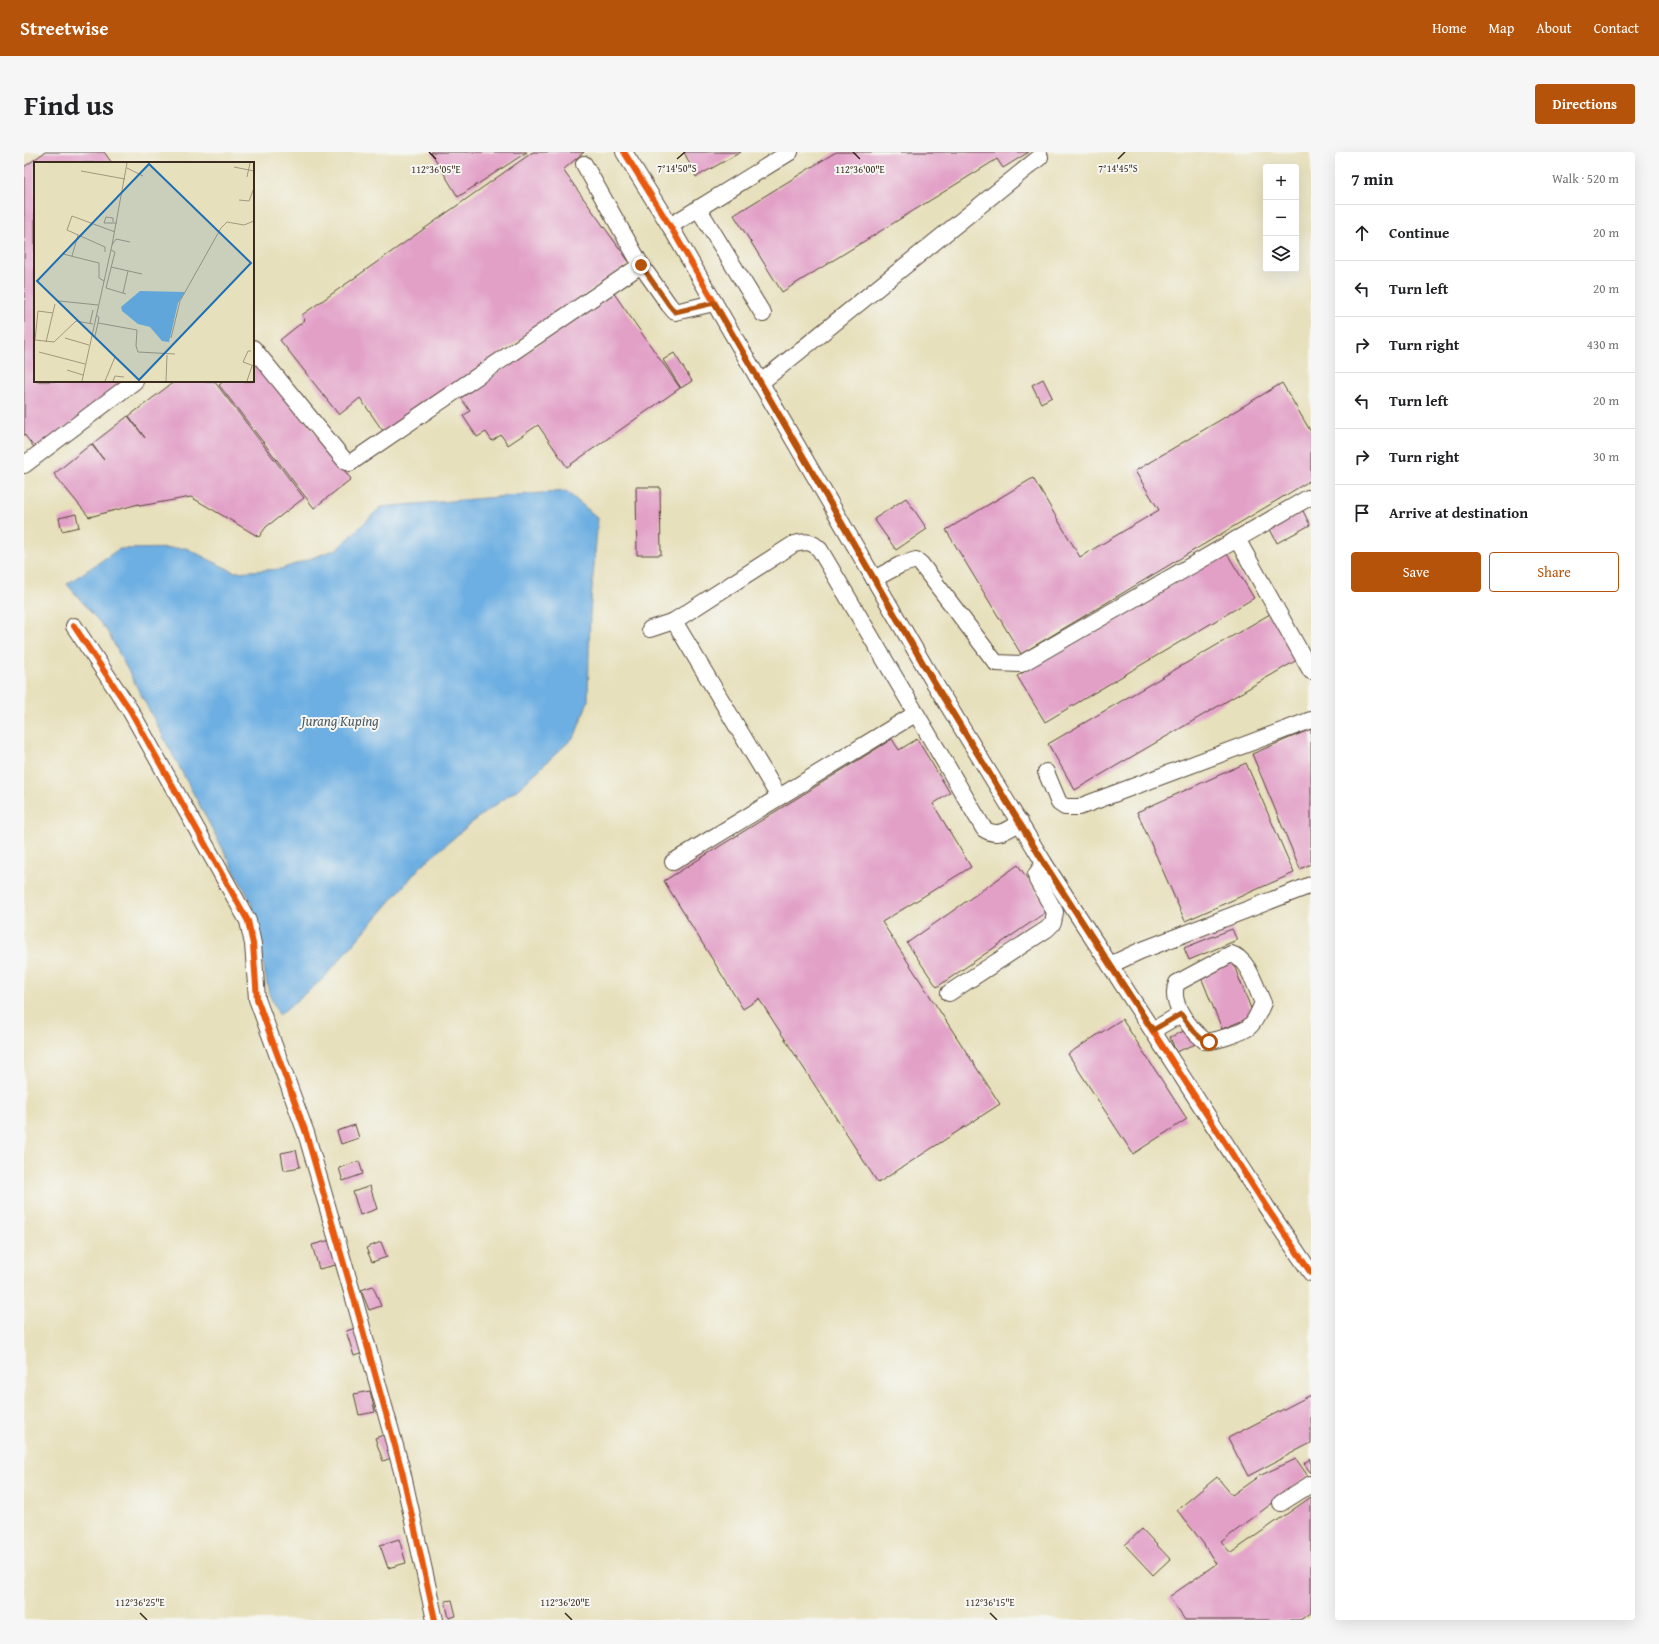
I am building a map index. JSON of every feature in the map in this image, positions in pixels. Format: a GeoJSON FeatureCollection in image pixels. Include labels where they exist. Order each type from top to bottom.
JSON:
{"type":"FeatureCollection","features":[{"type":"Feature","properties":{"kind":"street"},"geometry":{"type":"LineString","coordinates":[[624,152],[670,226],[932,679],[1044,863],[1271,1214],[1311,1273]]}},
{"type":"Feature","properties":{"kind":"street"},"geometry":{"type":"LineString","coordinates":[[670,226],[790,152]]}},
{"type":"Feature","properties":{"kind":"street"},"geometry":{"type":"LineString","coordinates":[[760,383],[1040,157]]}},
{"type":"Feature","properties":{"kind":"street"},"geometry":{"type":"LineString","coordinates":[[584,164],[641,265],[675,312],[714,303]]}},
{"type":"Feature","properties":{"kind":"street"},"geometry":{"type":"LineString","coordinates":[[698,208],[762,314]]}},
{"type":"Feature","properties":{"kind":"street"},"geometry":{"type":"LineString","coordinates":[[254,349],[346,462],[350,463],[641,265]]}},
{"type":"Feature","properties":{"kind":"street"},"geometry":{"type":"LineString","coordinates":[[24,465],[134,382]]}},
{"type":"Feature","properties":{"kind":"street"},"geometry":{"type":"LineString","coordinates":[[874,579],[900,565],[916,560],[921,564],[996,663],[1021,664],[1308,498]]}},
{"type":"Feature","properties":{"kind":"street"},"geometry":{"type":"LineString","coordinates":[[1237,539],[1311,670]]}},
{"type":"Feature","properties":{"kind":"street"},"geometry":{"type":"LineString","coordinates":[[650,629],[674,621],[794,544],[805,541],[814,544],[820,550],[915,714],[984,829],[990,834],[1003,833],[1020,822]]}},
{"type":"Feature","properties":{"kind":"street"},"geometry":{"type":"LineString","coordinates":[[674,621],[779,797]]}},
{"type":"Feature","properties":{"kind":"street"},"geometry":{"type":"LineString","coordinates":[[74,626],[130,710],[248,921],[253,944],[257,999],[306,1133],[353,1295],[402,1471],[435,1620]]}},
{"type":"Feature","properties":{"kind":"street"},"geometry":{"type":"LineString","coordinates":[[673,862],[915,714]]}},
{"type":"Feature","properties":{"kind":"street"},"geometry":{"type":"LineString","coordinates":[[1046,772],[1059,803],[1065,808],[1079,807],[1311,720]]}},
{"type":"Feature","properties":{"kind":"street"},"geometry":{"type":"LineString","coordinates":[[949,993],[1053,923],[1055,912],[1036,876],[1044,863]]}},
{"type":"Feature","properties":{"kind":"street"},"geometry":{"type":"LineString","coordinates":[[1110,965],[1140,951],[1311,885]]}},
{"type":"Feature","properties":{"kind":"street"},"geometry":{"type":"LineString","coordinates":[[1231,954],[1238,956],[1244,961],[1263,1003],[1256,1017],[1248,1028],[1209,1042],[1205,1041],[1199,1036],[1181,1014],[1174,992],[1177,983],[1231,954]]}},
{"type":"Feature","properties":{"kind":"street"},"geometry":{"type":"LineString","coordinates":[[1153,1030],[1181,1014]]}},
{"type":"Feature","properties":{"kind":"street"},"geometry":{"type":"LineString","coordinates":[[1281,1503],[1311,1484]]}},
{"type":"Feature","properties":{"kind":"water","name":"Jurang Kuping"},"geometry":{"type":"Polygon","coordinates":[[[566,491],[598,518],[590,613],[588,701],[575,736],[518,789],[476,819],[421,866],[323,979],[279,1015],[269,994],[251,902],[107,631],[67,584],[119,549],[186,548],[234,572],[281,569],[337,549],[381,507],[566,491]]]}},
{"type":"Feature","properties":{"kind":"building"},"geometry":{"type":"Polygon","coordinates":[[[45,152],[104,152],[111,162],[34,162],[34,382],[127,382],[36,450],[24,434],[24,167],[45,152]]]}},
{"type":"Feature","properties":{"kind":"building"},"geometry":{"type":"Polygon","coordinates":[[[431,152],[527,152],[458,197],[431,152]]]}},
{"type":"Feature","properties":{"kind":"building"},"geometry":{"type":"Polygon","coordinates":[[[533,152],[584,152],[563,170],[630,263],[385,434],[360,398],[339,415],[280,340],[305,320],[302,315],[533,152]]]}},
{"type":"Feature","properties":{"kind":"building"},"geometry":{"type":"Polygon","coordinates":[[[684,152],[741,152],[696,177],[684,152]]]}},
{"type":"Feature","properties":{"kind":"building"},"geometry":{"type":"Polygon","coordinates":[[[836,152],[1029,152],[1003,168],[997,159],[782,292],[734,215],[836,152]]]}},
{"type":"Feature","properties":{"kind":"building"},"geometry":{"type":"Polygon","coordinates":[[[613,292],[680,388],[567,467],[538,425],[508,445],[501,435],[492,441],[486,432],[477,437],[463,416],[470,411],[461,398],[613,292]]]}},
{"type":"Feature","properties":{"kind":"building"},"geometry":{"type":"Polygon","coordinates":[[[674,353],[692,381],[681,388],[663,360],[674,353]]]}},
{"type":"Feature","properties":{"kind":"building"},"geometry":{"type":"Polygon","coordinates":[[[256,356],[351,479],[314,508],[219,385],[223,382],[254,382],[254,358],[256,356]]]}},
{"type":"Feature","properties":{"kind":"building"},"geometry":{"type":"Polygon","coordinates":[[[1043,379],[1052,397],[1041,403],[1032,385],[1043,379]]]}},
{"type":"Feature","properties":{"kind":"building"},"geometry":{"type":"Polygon","coordinates":[[[174,382],[215,382],[304,498],[266,527],[259,537],[191,497],[140,506],[139,504],[89,517],[54,474],[91,444],[104,460],[92,444],[128,416],[145,438],[129,416],[174,382]]]}},
{"type":"Feature","properties":{"kind":"building"},"geometry":{"type":"Polygon","coordinates":[[[1282,383],[1311,432],[1311,480],[1021,654],[946,530],[1033,478],[1080,557],[1159,510],[1135,471],[1282,383]]]}},
{"type":"Feature","properties":{"kind":"building"},"geometry":{"type":"Polygon","coordinates":[[[636,487],[660,487],[661,555],[637,555],[636,487]]]}},
{"type":"Feature","properties":{"kind":"building"},"geometry":{"type":"Polygon","coordinates":[[[906,498],[927,529],[896,550],[874,519],[906,498]]]}},
{"type":"Feature","properties":{"kind":"building"},"geometry":{"type":"Polygon","coordinates":[[[1301,507],[1310,525],[1277,543],[1268,525],[1301,507]]]}},
{"type":"Feature","properties":{"kind":"building"},"geometry":{"type":"Polygon","coordinates":[[[76,514],[79,527],[62,531],[59,518],[76,514]]]}},
{"type":"Feature","properties":{"kind":"building"},"geometry":{"type":"Polygon","coordinates":[[[1226,552],[1254,598],[1045,722],[1017,676],[1226,552]]]}},
{"type":"Feature","properties":{"kind":"building"},"geometry":{"type":"Polygon","coordinates":[[[1270,614],[1297,660],[1075,790],[1048,744],[1270,614]]]}},
{"type":"Feature","properties":{"kind":"building"},"geometry":{"type":"Polygon","coordinates":[[[1311,729],[1311,864],[1300,869],[1252,754],[1311,729]]]}},
{"type":"Feature","properties":{"kind":"building"},"geometry":{"type":"Polygon","coordinates":[[[892,739],[899,750],[917,739],[950,793],[933,804],[971,867],[882,922],[1000,1104],[878,1183],[759,999],[743,1009],[664,881],[892,739]]]}},
{"type":"Feature","properties":{"kind":"building"},"geometry":{"type":"Polygon","coordinates":[[[1246,763],[1294,873],[1185,921],[1137,812],[1246,763]]]}},
{"type":"Feature","properties":{"kind":"building"},"geometry":{"type":"Polygon","coordinates":[[[1018,865],[1049,910],[937,987],[907,943],[1018,865]]]}},
{"type":"Feature","properties":{"kind":"building"},"geometry":{"type":"Polygon","coordinates":[[[1232,929],[1237,940],[1189,960],[1184,948],[1232,929]]]}},
{"type":"Feature","properties":{"kind":"building"},"geometry":{"type":"Polygon","coordinates":[[[1231,958],[1254,1016],[1222,1029],[1199,972],[1231,958]]]}},
{"type":"Feature","properties":{"kind":"building"},"geometry":{"type":"Polygon","coordinates":[[[1122,1019],[1187,1119],[1133,1154],[1068,1054],[1122,1019]]]}},
{"type":"Feature","properties":{"kind":"building"},"geometry":{"type":"Polygon","coordinates":[[[1189,1029],[1196,1044],[1176,1052],[1170,1037],[1189,1029]]]}},
{"type":"Feature","properties":{"kind":"building"},"geometry":{"type":"Polygon","coordinates":[[[355,1125],[359,1138],[341,1144],[337,1131],[355,1125]]]}},
{"type":"Feature","properties":{"kind":"building"},"geometry":{"type":"Polygon","coordinates":[[[296,1150],[300,1167],[284,1170],[281,1153],[296,1150]]]}},
{"type":"Feature","properties":{"kind":"building"},"geometry":{"type":"Polygon","coordinates":[[[359,1161],[363,1174],[343,1181],[339,1168],[359,1161]]]}},
{"type":"Feature","properties":{"kind":"building"},"geometry":{"type":"Polygon","coordinates":[[[370,1186],[377,1209],[360,1215],[353,1192],[370,1186]]]}},
{"type":"Feature","properties":{"kind":"building"},"geometry":{"type":"Polygon","coordinates":[[[334,1239],[340,1264],[319,1269],[312,1245],[334,1239]]]}},
{"type":"Feature","properties":{"kind":"building"},"geometry":{"type":"Polygon","coordinates":[[[381,1242],[387,1257],[372,1262],[366,1248],[381,1242]]]}},
{"type":"Feature","properties":{"kind":"building"},"geometry":{"type":"Polygon","coordinates":[[[373,1286],[381,1306],[369,1310],[361,1290],[373,1286]]]}},
{"type":"Feature","properties":{"kind":"building"},"geometry":{"type":"Polygon","coordinates":[[[356,1328],[363,1353],[354,1356],[346,1331],[356,1328]]]}},
{"type":"Feature","properties":{"kind":"building"},"geometry":{"type":"Polygon","coordinates":[[[370,1391],[375,1412],[359,1415],[354,1394],[370,1391]]]}},
{"type":"Feature","properties":{"kind":"building"},"geometry":{"type":"Polygon","coordinates":[[[1311,1395],[1311,1443],[1248,1476],[1228,1438],[1311,1395]]]}},
{"type":"Feature","properties":{"kind":"building"},"geometry":{"type":"Polygon","coordinates":[[[386,1434],[394,1457],[383,1461],[375,1438],[386,1434]]]}},
{"type":"Feature","properties":{"kind":"building"},"geometry":{"type":"Polygon","coordinates":[[[1296,1459],[1308,1476],[1221,1542],[1231,1553],[1311,1497],[1311,1613],[1300,1620],[1185,1620],[1169,1597],[1216,1564],[1203,1543],[1177,1510],[1217,1477],[1232,1495],[1259,1476],[1296,1459]]]}},
{"type":"Feature","properties":{"kind":"building"},"geometry":{"type":"Polygon","coordinates":[[[1311,1459],[1311,1473],[1304,1464],[1311,1459]]]}},
{"type":"Feature","properties":{"kind":"building"},"geometry":{"type":"Polygon","coordinates":[[[1142,1529],[1170,1559],[1153,1575],[1125,1545],[1142,1529]]]}},
{"type":"Feature","properties":{"kind":"building"},"geometry":{"type":"Polygon","coordinates":[[[399,1539],[406,1563],[388,1568],[380,1545],[399,1539]]]}},
{"type":"Feature","properties":{"kind":"building"},"geometry":{"type":"Polygon","coordinates":[[[452,1600],[456,1616],[449,1618],[445,1601],[452,1600]]]}},
{"type":"Feature","properties":{"kind":"cycle path"},"geometry":{"type":"LineString","coordinates":[[624,152],[670,226],[932,679],[1044,863],[1271,1214],[1311,1273]]}},
{"type":"Feature","properties":{"kind":"cycle path"},"geometry":{"type":"LineString","coordinates":[[74,626],[130,710],[248,921],[253,944],[257,999],[306,1133],[355,1302],[402,1471],[435,1620]]}},
{"type":"Feature","properties":{"kind":"route"},"geometry":{"type":"LineString","coordinates":[[641,265],[675,312],[714,303],[932,679],[1044,863],[1153,1030],[1181,1014],[1199,1036],[1205,1041],[1209,1042]]}}]}
